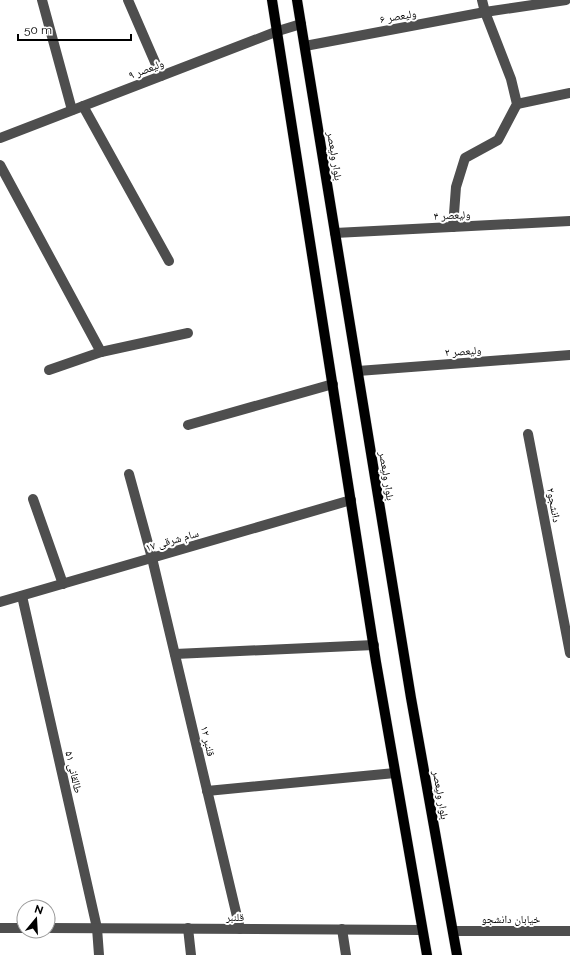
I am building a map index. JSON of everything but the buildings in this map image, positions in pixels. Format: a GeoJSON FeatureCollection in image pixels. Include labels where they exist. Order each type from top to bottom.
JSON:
{"type":"FeatureCollection","features":[{"type":"Feature","properties":{"kind":"main road"},"geometry":{"type":"LineString","coordinates":[[272,0],[374,645],[427,955]]}},
{"type":"Feature","properties":{"kind":"main road","name":"بلوار ولیعصر"},"geometry":{"type":"LineString","coordinates":[[297,0],[413,706],[457,955]]}},
{"type":"Feature","properties":{"kind":"street"},"geometry":{"type":"LineString","coordinates":[[42,0],[72,110]]}},
{"type":"Feature","properties":{"kind":"street"},"geometry":{"type":"LineString","coordinates":[[128,0],[161,76]]}},
{"type":"Feature","properties":{"kind":"street"},"geometry":{"type":"LineString","coordinates":[[453,227],[456,187],[466,158],[498,140],[517,104],[511,79],[485,12],[482,0]]}},
{"type":"Feature","properties":{"kind":"street","name":"ولیعصر ۶"},"geometry":{"type":"LineString","coordinates":[[305,46],[485,12],[566,0]]}},
{"type":"Feature","properties":{"kind":"street","name":"ولیعصر ۹"},"geometry":{"type":"LineString","coordinates":[[0,138],[301,24]]}},
{"type":"Feature","properties":{"kind":"street"},"geometry":{"type":"LineString","coordinates":[[517,104],[570,93]]}},
{"type":"Feature","properties":{"kind":"street"},"geometry":{"type":"LineString","coordinates":[[83,106],[169,261]]}},
{"type":"Feature","properties":{"kind":"street"},"geometry":{"type":"LineString","coordinates":[[0,165],[101,352]]}},
{"type":"Feature","properties":{"kind":"street","name":"ولیعصر ۴"},"geometry":{"type":"LineString","coordinates":[[336,233],[570,221]]}},
{"type":"Feature","properties":{"kind":"street"},"geometry":{"type":"LineString","coordinates":[[49,370],[101,352],[188,333]]}},
{"type":"Feature","properties":{"kind":"street","name":"ولیعصر ۲"},"geometry":{"type":"LineString","coordinates":[[358,371],[570,356]]}},
{"type":"Feature","properties":{"kind":"street"},"geometry":{"type":"LineString","coordinates":[[188,425],[333,384]]}},
{"type":"Feature","properties":{"kind":"street","name":"دانشجو۲"},"geometry":{"type":"LineString","coordinates":[[528,434],[570,652]]}},
{"type":"Feature","properties":{"kind":"street","name":"قلنبر ۱۲"},"geometry":{"type":"LineString","coordinates":[[129,474],[152,558],[240,929]]}},
{"type":"Feature","properties":{"kind":"street"},"geometry":{"type":"LineString","coordinates":[[33,499],[63,584]]}},
{"type":"Feature","properties":{"kind":"street","name":"سام شرقی ۱۷"},"geometry":{"type":"LineString","coordinates":[[0,602],[351,500]]}},
{"type":"Feature","properties":{"kind":"street","name":"طالقانی ۵۱"},"geometry":{"type":"LineString","coordinates":[[22,596],[97,928],[100,955]]}},
{"type":"Feature","properties":{"kind":"street"},"geometry":{"type":"LineString","coordinates":[[174,654],[374,645]]}},
{"type":"Feature","properties":{"kind":"street"},"geometry":{"type":"LineString","coordinates":[[207,791],[395,773]]}},
{"type":"Feature","properties":{"kind":"street"},"geometry":{"type":"LineString","coordinates":[[0,928],[16,928]]}},
{"type":"Feature","properties":{"kind":"street","name":"قلنبر"},"geometry":{"type":"LineString","coordinates":[[56,928],[422,930]]}},
{"type":"Feature","properties":{"kind":"street"},"geometry":{"type":"LineString","coordinates":[[188,928],[191,955]]}},
{"type":"Feature","properties":{"kind":"street"},"geometry":{"type":"LineString","coordinates":[[342,929],[346,955]]}},
{"type":"Feature","properties":{"kind":"street","name":"خیابان دانشجو"},"geometry":{"type":"LineString","coordinates":[[453,930],[570,931]]}}]}
